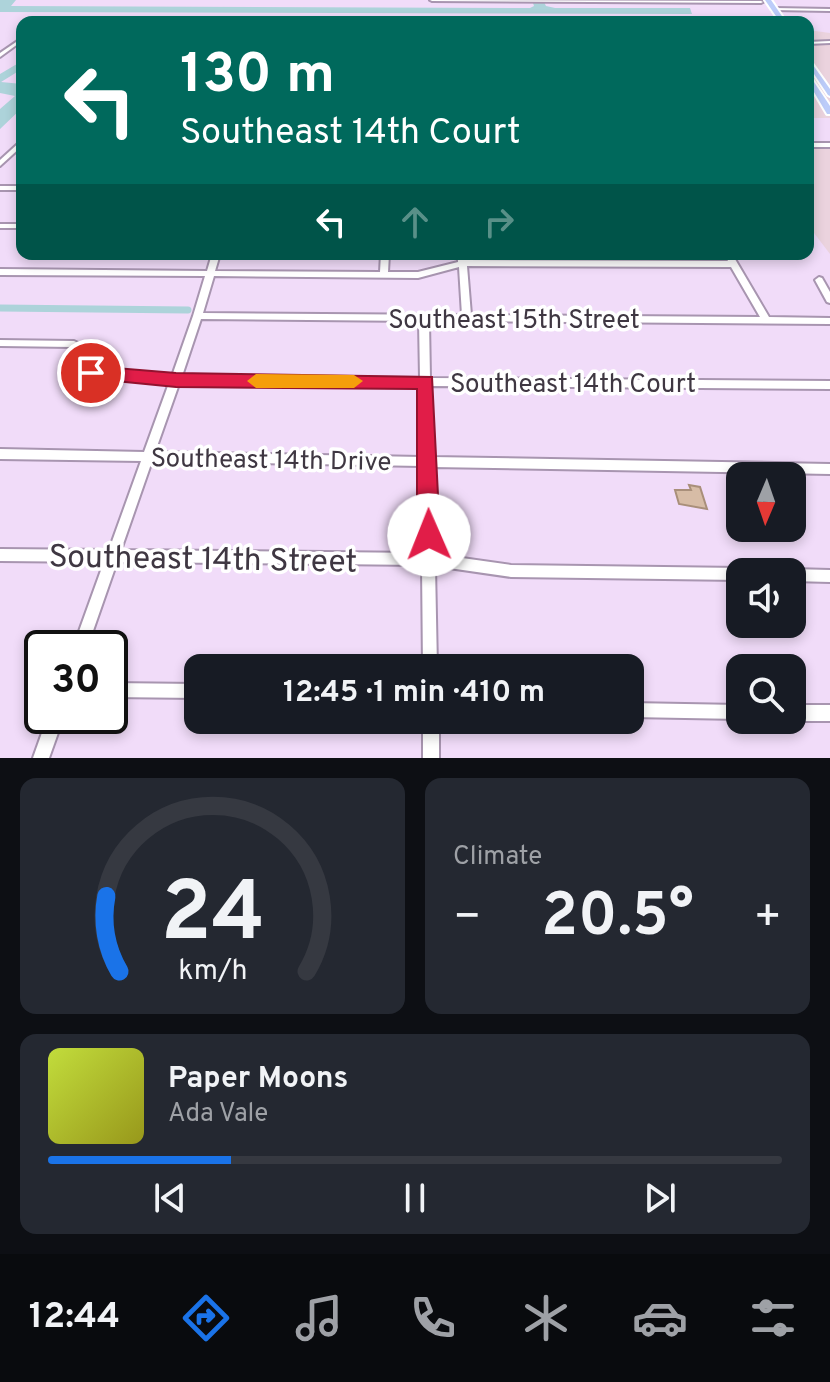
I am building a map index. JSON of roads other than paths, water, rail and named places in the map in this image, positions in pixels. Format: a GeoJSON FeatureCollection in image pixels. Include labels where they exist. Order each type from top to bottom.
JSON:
{"type":"FeatureCollection","features":[{"type":"Feature","properties":{"kind":"main road"},"geometry":{"type":"LineString","coordinates":[[762,2],[779,16]]}},
{"type":"Feature","properties":{"kind":"main road"},"geometry":{"type":"LineString","coordinates":[[814,69],[830,94]]}},
{"type":"Feature","properties":{"kind":"main road"},"geometry":{"type":"LineString","coordinates":[[814,86],[830,112]]}},
{"type":"Feature","properties":{"kind":"main road"},"geometry":{"type":"LineString","coordinates":[[820,95],[830,102]]}},
{"type":"Feature","properties":{"kind":"street"},"geometry":{"type":"LineString","coordinates":[[432,0],[762,2]]}},
{"type":"Feature","properties":{"kind":"street"},"geometry":{"type":"LineString","coordinates":[[774,9],[830,10]]}},
{"type":"Feature","properties":{"kind":"street"},"geometry":{"type":"LineString","coordinates":[[0,164],[16,148]]}},
{"type":"Feature","properties":{"kind":"street"},"geometry":{"type":"LineString","coordinates":[[87,630],[213,274],[215,260]]}},
{"type":"Feature","properties":{"kind":"street"},"geometry":{"type":"LineString","coordinates":[[384,275],[385,260]]}},
{"type":"Feature","properties":{"kind":"street"},"geometry":{"type":"LineString","coordinates":[[0,272],[429,274],[458,260]]}},
{"type":"Feature","properties":{"kind":"street"},"geometry":{"type":"LineString","coordinates":[[462,260],[467,319]]}},
{"type":"Feature","properties":{"kind":"street"},"geometry":{"type":"LineString","coordinates":[[552,260],[733,264]]}},
{"type":"Feature","properties":{"kind":"street"},"geometry":{"type":"LineString","coordinates":[[731,260],[766,320]]}},
{"type":"Feature","properties":{"kind":"street"},"geometry":{"type":"LineString","coordinates":[[819,280],[830,300]]}},
{"type":"Feature","properties":{"kind":"street","name":"Southeast 15th Street"},"geometry":{"type":"LineString","coordinates":[[198,316],[830,321]]}},
{"type":"Feature","properties":{"kind":"street"},"geometry":{"type":"LineString","coordinates":[[424,319],[430,654]]}},
{"type":"Feature","properties":{"kind":"street","name":"Southeast 14th Court"},"geometry":{"type":"LineString","coordinates":[[0,343],[74,344],[82,352],[85,369],[91,373],[176,380],[830,385]]}},
{"type":"Feature","properties":{"kind":"street","name":"Southeast 14th Drive"},"geometry":{"type":"LineString","coordinates":[[0,454],[830,469]]}},
{"type":"Feature","properties":{"kind":"street","name":"Southeast 14th Street"},"geometry":{"type":"LineString","coordinates":[[0,555],[429,559],[511,571],[726,574]]}},
{"type":"Feature","properties":{"kind":"street"},"geometry":{"type":"LineString","coordinates":[[806,575],[830,576]]}},
{"type":"Feature","properties":{"kind":"street"},"geometry":{"type":"LineString","coordinates":[[128,690],[184,691]]}},
{"type":"Feature","properties":{"kind":"street"},"geometry":{"type":"LineString","coordinates":[[644,710],[726,712]]}},
{"type":"Feature","properties":{"kind":"street"},"geometry":{"type":"LineString","coordinates":[[806,713],[830,713]]}},
{"type":"Feature","properties":{"kind":"street"},"geometry":{"type":"LineString","coordinates":[[41,758],[50,734]]}},
{"type":"Feature","properties":{"kind":"street"},"geometry":{"type":"LineString","coordinates":[[431,734],[431,758]]}},
{"type":"Feature","properties":{"kind":"waterway"},"geometry":{"type":"LineString","coordinates":[[0,308],[188,310]]}}]}
